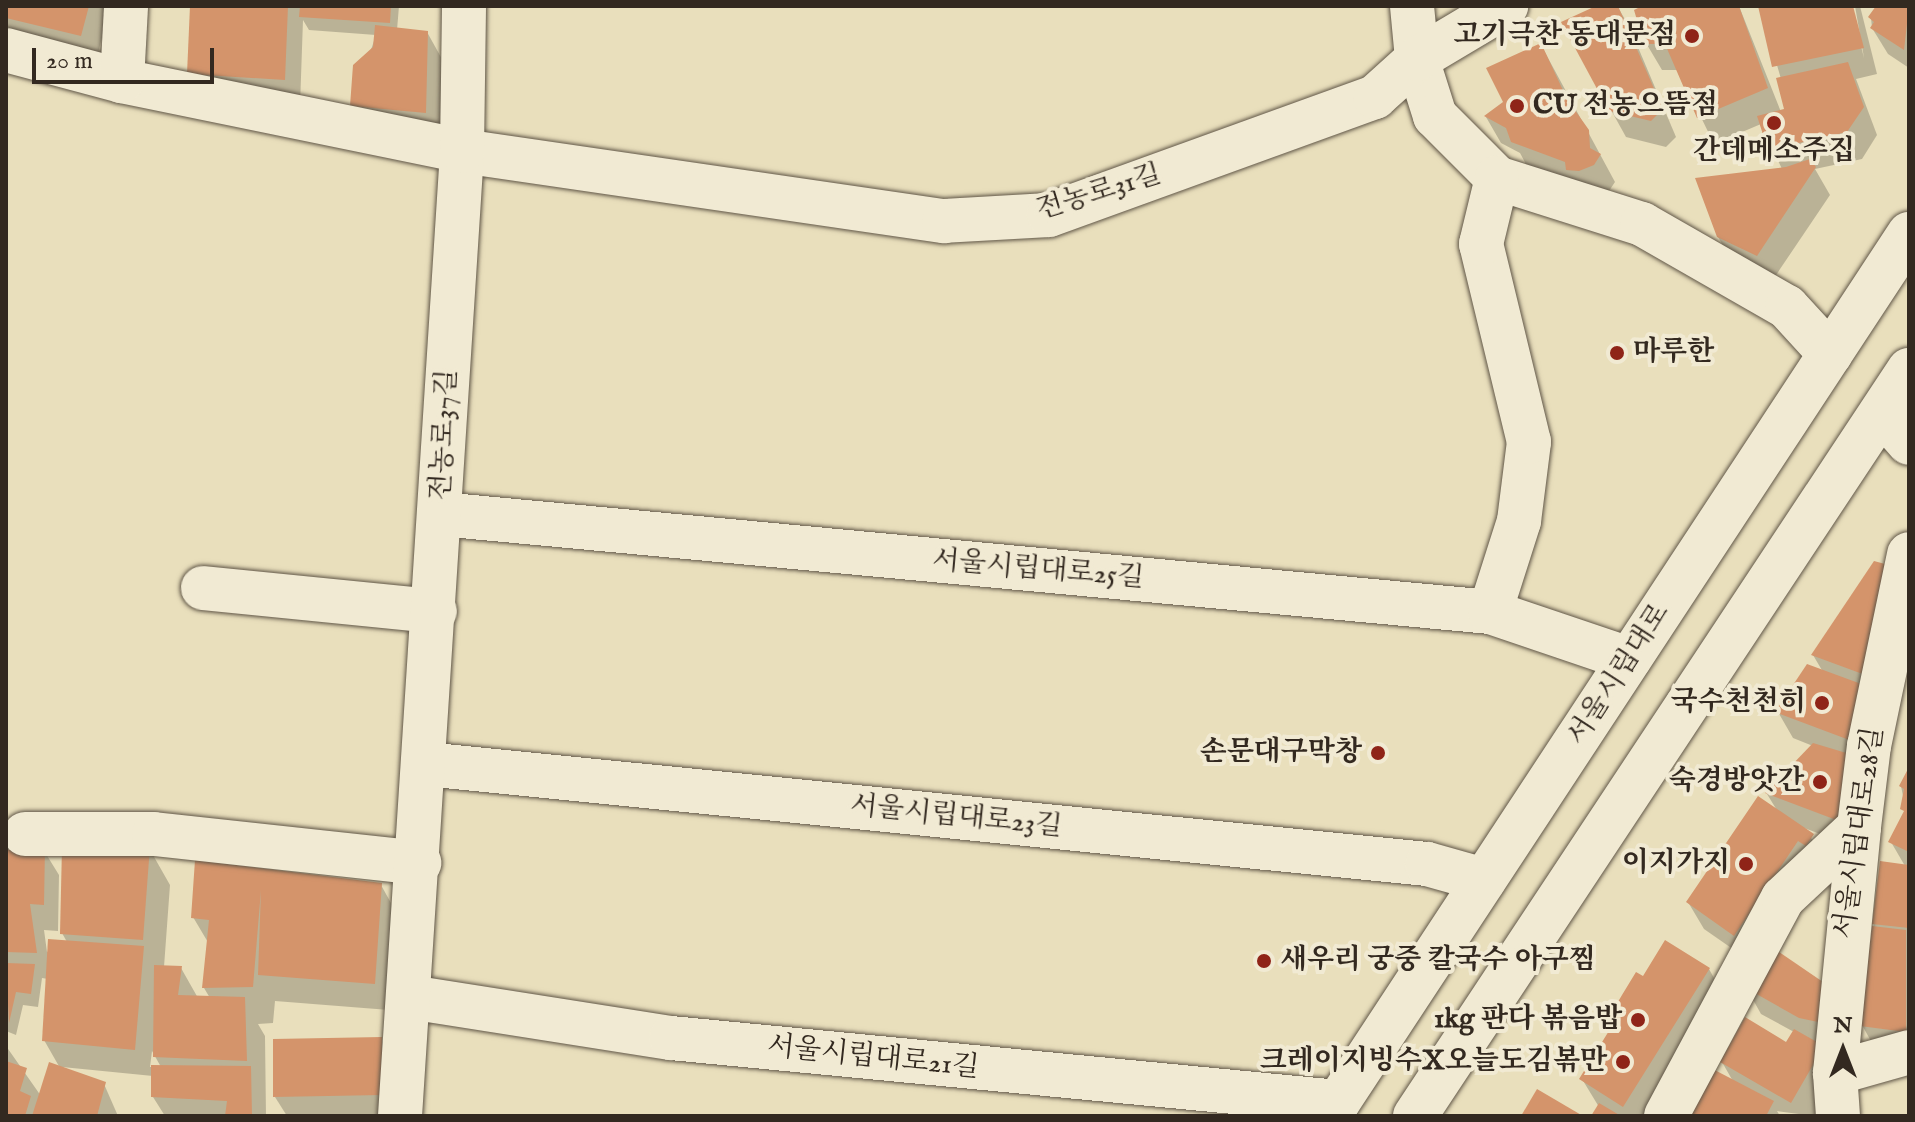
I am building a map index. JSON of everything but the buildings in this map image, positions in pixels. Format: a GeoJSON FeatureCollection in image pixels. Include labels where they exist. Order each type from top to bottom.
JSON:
{"type":"FeatureCollection","features":[{"type":"Feature","properties":{"kind":"street"},"geometry":{"type":"LineString","coordinates":[[122,81],[126,6]]}},
{"type":"Feature","properties":{"kind":"street","name":"전농로37길"},"geometry":{"type":"LineString","coordinates":[[400,1116],[419,863],[462,151],[464,6]]}},
{"type":"Feature","properties":{"kind":"street"},"geometry":{"type":"LineString","coordinates":[[1412,6],[1417,59],[1435,116],[1497,178],[1642,224],[1787,307],[1830,354]]}},
{"type":"Feature","properties":{"kind":"street","name":"전농로31길"},"geometry":{"type":"LineString","coordinates":[[6,50],[122,81],[462,151],[944,221],[1049,215],[1375,97],[1417,59],[1506,6]]}},
{"type":"Feature","properties":{"kind":"street"},"geometry":{"type":"LineString","coordinates":[[1490,612],[1519,521],[1529,442],[1481,244],[1497,178]]}},
{"type":"Feature","properties":{"kind":"street","name":"서울시립대로"},"geometry":{"type":"LineString","coordinates":[[1334,1109],[1909,234]]}},
{"type":"Feature","properties":{"kind":"street"},"geometry":{"type":"LineString","coordinates":[[1415,1116],[1896,428],[1909,370]]}},
{"type":"Feature","properties":{"kind":"street","name":"서울시립대로25길"},"geometry":{"type":"LineString","coordinates":[[440,514],[1490,612],[1629,659]]}},
{"type":"Feature","properties":{"kind":"street","name":"서울시립대로28길"},"geometry":{"type":"LineString","coordinates":[[1838,1116],[1835,1073],[1869,746],[1909,554]]}},
{"type":"Feature","properties":{"kind":"street"},"geometry":{"type":"LineString","coordinates":[[203,588],[435,611]]}},
{"type":"Feature","properties":{"kind":"street","name":"서울시립대로23길"},"geometry":{"type":"LineString","coordinates":[[425,764],[1427,864],[1484,880]]}},
{"type":"Feature","properties":{"kind":"street"},"geometry":{"type":"LineString","coordinates":[[1666,1116],[1783,898],[1859,827]]}},
{"type":"Feature","properties":{"kind":"street"},"geometry":{"type":"LineString","coordinates":[[25,834],[154,834],[419,863]]}},
{"type":"Feature","properties":{"kind":"street","name":"서울시립대로21길"},"geometry":{"type":"LineString","coordinates":[[409,997],[671,1038],[1334,1109]]}},
{"type":"Feature","properties":{"kind":"street"},"geometry":{"type":"LineString","coordinates":[[1835,1073],[1909,1052]]}},
{"type":"Feature","properties":{"kind":"place","name":"고기극찬 동대문점"},"geometry":{"type":"Point","coordinates":[1692,36]}},
{"type":"Feature","properties":{"kind":"place","name":"CU 전농으뜸점"},"geometry":{"type":"Point","coordinates":[1517,106]}},
{"type":"Feature","properties":{"kind":"place","name":"간데메소주집"},"geometry":{"type":"Point","coordinates":[1774,123]}},
{"type":"Feature","properties":{"kind":"place","name":"마루한"},"geometry":{"type":"Point","coordinates":[1617,353]}},
{"type":"Feature","properties":{"kind":"place","name":"국수천천히"},"geometry":{"type":"Point","coordinates":[1822,703]}},
{"type":"Feature","properties":{"kind":"place","name":"손문대구막창"},"geometry":{"type":"Point","coordinates":[1378,753]}},
{"type":"Feature","properties":{"kind":"place","name":"숙경방앗간"},"geometry":{"type":"Point","coordinates":[1820,782]}},
{"type":"Feature","properties":{"kind":"place","name":"이지가지"},"geometry":{"type":"Point","coordinates":[1746,864]}},
{"type":"Feature","properties":{"kind":"place","name":"새우리 궁중 칼국수 아구찜"},"geometry":{"type":"Point","coordinates":[1264,961]}},
{"type":"Feature","properties":{"kind":"place","name":"1kg 판다 볶음밥"},"geometry":{"type":"Point","coordinates":[1638,1020]}},
{"type":"Feature","properties":{"kind":"place","name":"크레이지빙수X오늘도김볶만"},"geometry":{"type":"Point","coordinates":[1623,1062]}}]}
